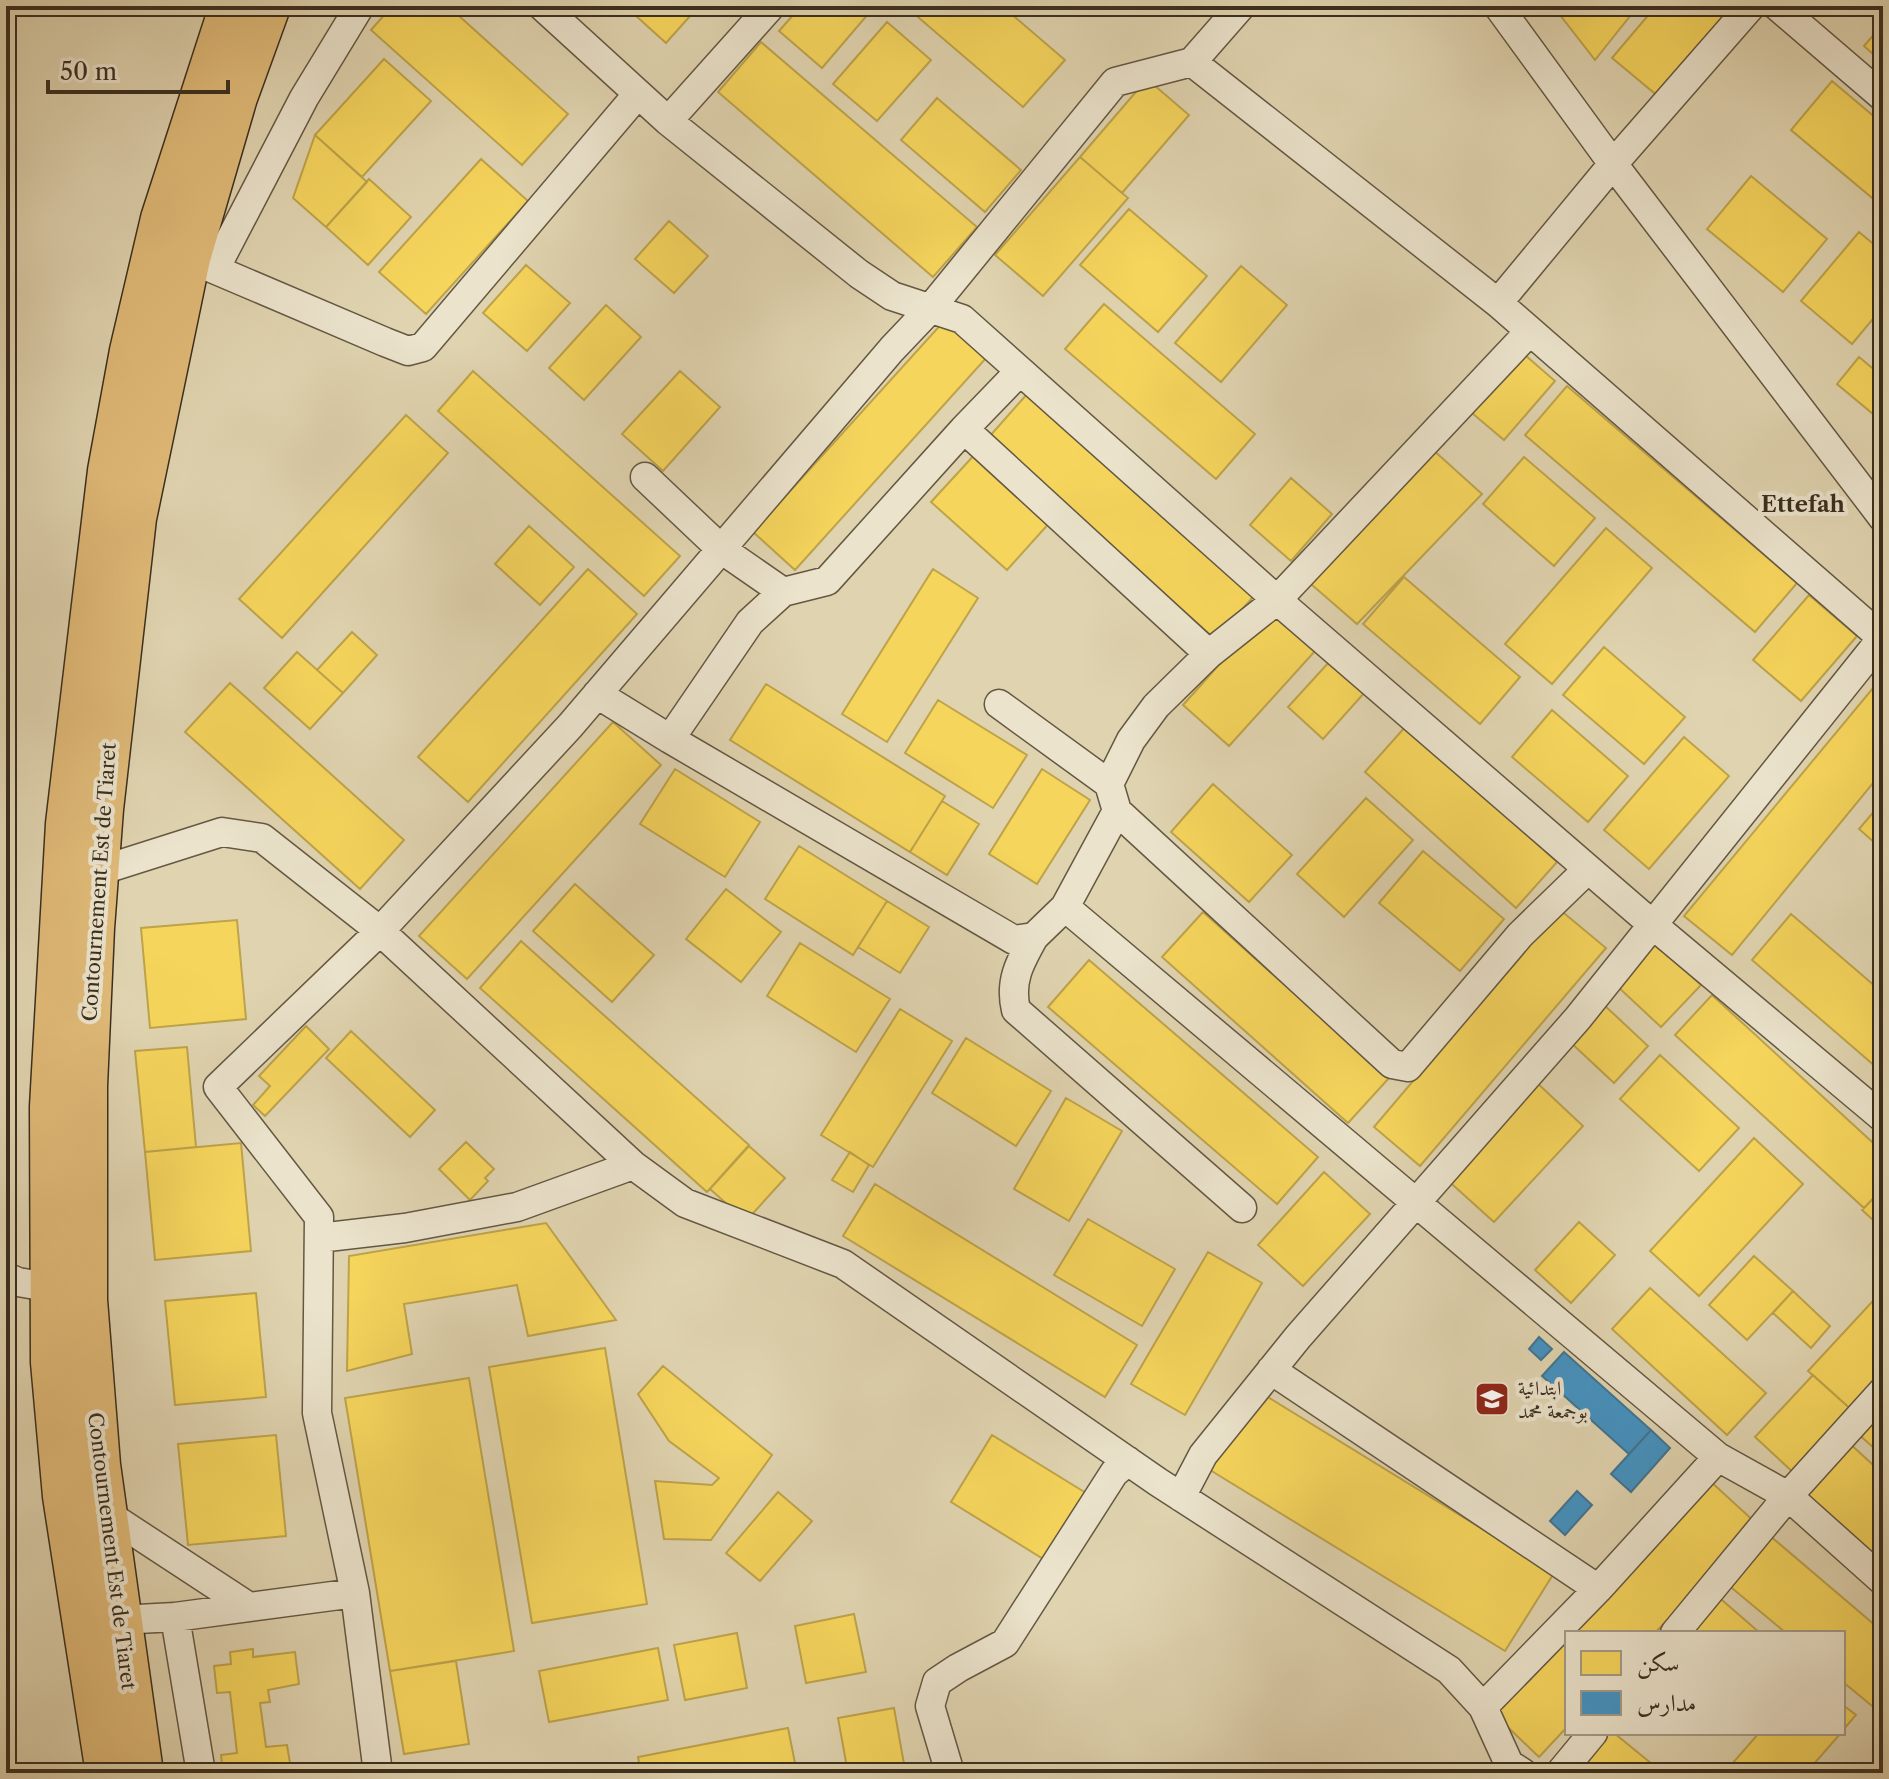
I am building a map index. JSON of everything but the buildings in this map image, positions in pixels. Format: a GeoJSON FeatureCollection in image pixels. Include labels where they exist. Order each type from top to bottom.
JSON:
{"type":"FeatureCollection","features":[{"type":"Feature","properties":{"kind":"highway","name":"Contournement Est de Tiaret"},"geometry":{"type":"LineString","coordinates":[[108,1773],[65,1496],[53,1362],[52,1107],[68,824],[110,471],[132,351],[163,219],[232,6]]}},
{"type":"Feature","properties":{"kind":"highway","name":"Contournement Est de Tiaret"},"geometry":{"type":"LineString","coordinates":[[141,1773],[98,1465],[84,1285],[85,1086],[96,872],[134,518],[201,263],[235,97],[268,6]]}},
{"type":"Feature","properties":{"kind":"street"},"geometry":{"type":"LineString","coordinates":[[360,6],[201,263],[408,351],[423,347],[637,95]]}},
{"type":"Feature","properties":{"kind":"street"},"geometry":{"type":"LineString","coordinates":[[542,6],[637,95],[859,274],[892,296],[962,319],[1277,600],[1653,925],[1883,1118]]}},
{"type":"Feature","properties":{"kind":"street"},"geometry":{"type":"LineString","coordinates":[[668,121],[771,6]]}},
{"type":"Feature","properties":{"kind":"street"},"geometry":{"type":"LineString","coordinates":[[378,1773],[355,1593],[317,1413],[319,1217],[218,1087],[380,931],[597,694],[892,349],[930,309],[1115,82],[1192,62],[1241,6]]}},
{"type":"Feature","properties":{"kind":"street"},"geometry":{"type":"LineString","coordinates":[[1498,6],[1613,164],[1883,518]]}},
{"type":"Feature","properties":{"kind":"street"},"geometry":{"type":"LineString","coordinates":[[1498,303],[1613,164],[1751,6]]}},
{"type":"Feature","properties":{"kind":"street"},"geometry":{"type":"LineString","coordinates":[[1777,6],[1883,97]]}},
{"type":"Feature","properties":{"kind":"street"},"geometry":{"type":"LineString","coordinates":[[1181,1497],[1203,1455],[1271,1370],[1578,1018],[1882,638],[1498,303],[1192,62]]}},
{"type":"Feature","properties":{"kind":"street"},"geometry":{"type":"LineString","coordinates":[[1242,1208],[1016,1010],[1012,994],[1016,969],[1034,937],[1065,907],[1113,798],[1131,740],[1156,706],[1209,654],[1277,600],[1530,331]]}},
{"type":"Feature","properties":{"kind":"street"},"geometry":{"type":"LineString","coordinates":[[670,739],[750,622],[783,592],[827,581],[1020,371]]}},
{"type":"Feature","properties":{"kind":"street"},"geometry":{"type":"LineString","coordinates":[[964,429],[1209,654]]}},
{"type":"Feature","properties":{"kind":"street"},"geometry":{"type":"LineString","coordinates":[[645,477],[721,549],[783,592]]}},
{"type":"Feature","properties":{"kind":"street"},"geometry":{"type":"LineString","coordinates":[[597,694],[1014,940],[1034,937]]}},
{"type":"Feature","properties":{"kind":"street"},"geometry":{"type":"LineString","coordinates":[[999,704],[1113,798],[1392,1064],[1408,1067],[1520,935],[1588,869]]}},
{"type":"Feature","properties":{"kind":"street"},"geometry":{"type":"LineString","coordinates":[[96,872],[222,832],[262,838],[380,931],[633,1165],[685,1203],[843,1264],[1181,1497],[1449,1670],[1483,1707],[1509,1764],[1523,1773]]}},
{"type":"Feature","properties":{"kind":"street"},"geometry":{"type":"LineString","coordinates":[[1065,907],[1718,1457],[1788,1496],[1883,1581]]}},
{"type":"Feature","properties":{"kind":"street"},"geometry":{"type":"LineString","coordinates":[[319,1238],[405,1228],[517,1207],[633,1165]]}},
{"type":"Feature","properties":{"kind":"street"},"geometry":{"type":"LineString","coordinates":[[6,1277],[53,1288]]}},
{"type":"Feature","properties":{"kind":"street"},"geometry":{"type":"LineString","coordinates":[[1271,1370],[1598,1589]]}},
{"type":"Feature","properties":{"kind":"street"},"geometry":{"type":"LineString","coordinates":[[1677,1631],[1788,1496],[1883,1391]]}},
{"type":"Feature","properties":{"kind":"street"},"geometry":{"type":"LineString","coordinates":[[1483,1707],[1598,1589],[1718,1457]]}},
{"type":"Feature","properties":{"kind":"street"},"geometry":{"type":"LineString","coordinates":[[950,1773],[930,1706],[937,1682],[1005,1643],[1114,1473],[1128,1461]]}},
{"type":"Feature","properties":{"kind":"street"},"geometry":{"type":"LineString","coordinates":[[104,1512],[249,1607]]}},
{"type":"Feature","properties":{"kind":"street"},"geometry":{"type":"LineString","coordinates":[[119,1620],[175,1617],[355,1593]]}},
{"type":"Feature","properties":{"kind":"street"},"geometry":{"type":"LineString","coordinates":[[175,1617],[201,1773]]}},
{"type":"Feature","properties":{"kind":"street"},"geometry":{"type":"LineString","coordinates":[[1560,1773],[1591,1735]]}},
{"type":"Feature","properties":{"kind":"place","name":"ابتدائية بوجمعة محمد"},"geometry":{"type":"Point","coordinates":[1492,1399]}},
{"type":"Feature","properties":{"kind":"district","name":"Ettefah"},"geometry":{"type":"Point","coordinates":[1803,504]}}]}
